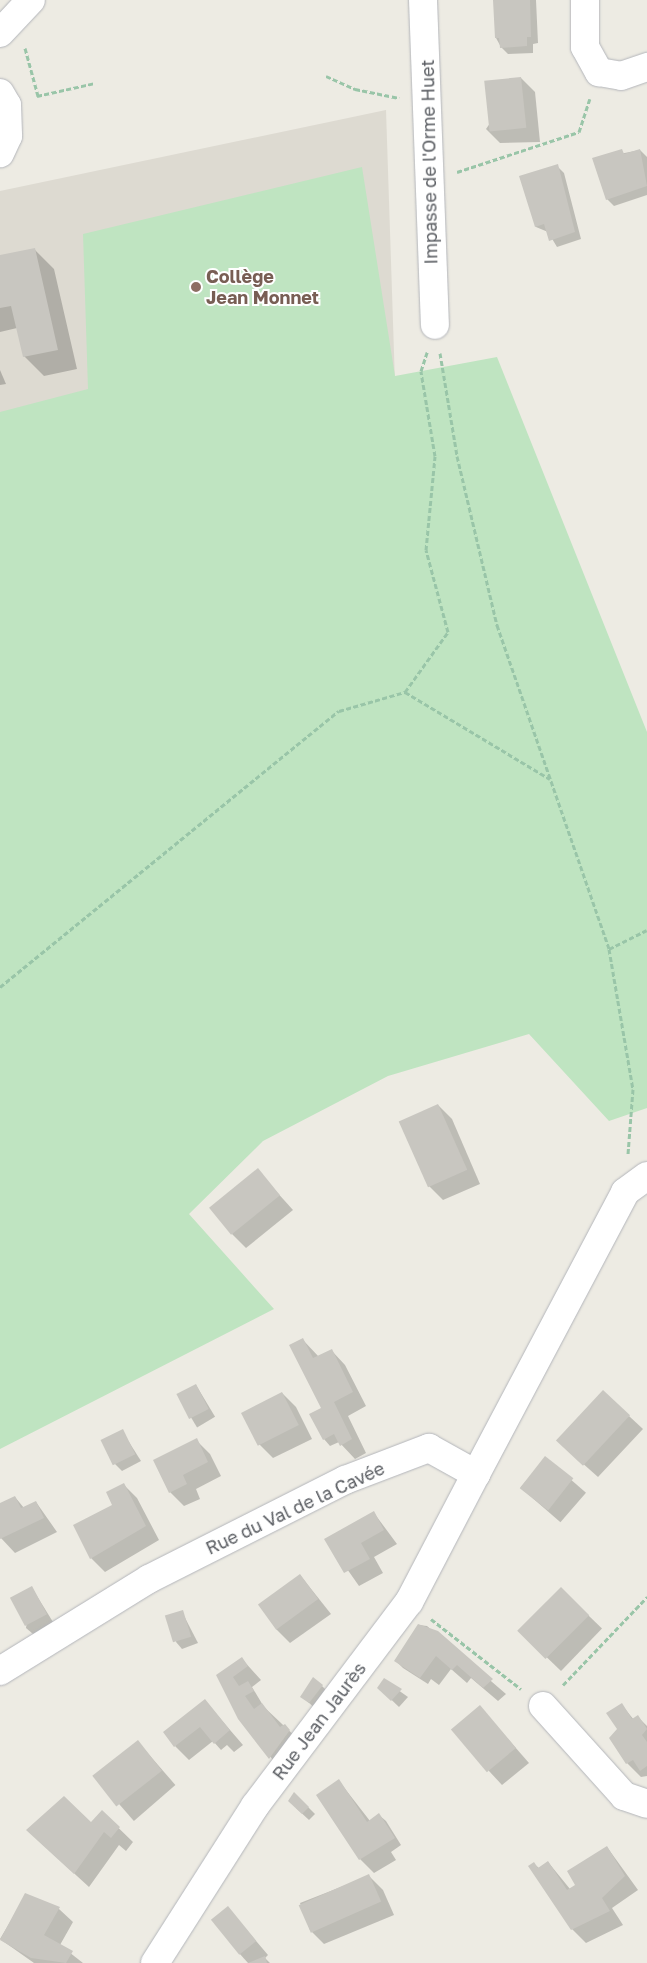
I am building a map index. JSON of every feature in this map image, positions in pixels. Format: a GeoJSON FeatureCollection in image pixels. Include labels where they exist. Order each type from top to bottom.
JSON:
{"type":"FeatureCollection","features":[{"type":"Feature","properties":{"kind":"street"},"geometry":{"type":"LineString","coordinates":[[0,6],[6,0]]}},
{"type":"Feature","properties":{"kind":"street"},"geometry":{"type":"LineString","coordinates":[[0,33],[31,0]]}},
{"type":"Feature","properties":{"kind":"street","name":"Impasse de l'Orme Huet"},"geometry":{"type":"LineString","coordinates":[[423,0],[427,180],[435,325]]}},
{"type":"Feature","properties":{"kind":"street"},"geometry":{"type":"LineString","coordinates":[[585,0],[585,47],[599,72],[621,76],[647,68]]}},
{"type":"Feature","properties":{"kind":"street"},"geometry":{"type":"LineString","coordinates":[[0,152],[8,136],[3,99]]}},
{"type":"Feature","properties":{"kind":"street"},"geometry":{"type":"LineString","coordinates":[[476,1474],[625,1192],[647,1176]]}},
{"type":"Feature","properties":{"kind":"street","name":"Rue du Val de la Cavée"},"geometry":{"type":"LineString","coordinates":[[0,1671],[148,1579],[345,1480],[429,1448],[476,1474]]}},
{"type":"Feature","properties":{"kind":"street","name":"Rue Jean Jaurès"},"geometry":{"type":"LineString","coordinates":[[154,1963],[255,1806],[409,1602],[476,1474]]}},
{"type":"Feature","properties":{"kind":"street"},"geometry":{"type":"LineString","coordinates":[[544,1706],[624,1796],[647,1804]]}},
{"type":"Feature","properties":{"kind":"path"},"geometry":{"type":"LineString","coordinates":[[27,38],[25,46],[38,96]]}},
{"type":"Feature","properties":{"kind":"path"},"geometry":{"type":"LineString","coordinates":[[427,180],[579,132],[599,72]]}},
{"type":"Feature","properties":{"kind":"path"},"geometry":{"type":"LineString","coordinates":[[326,76],[355,88],[426,102]]}},
{"type":"Feature","properties":{"kind":"path"},"geometry":{"type":"LineString","coordinates":[[3,99],[38,96],[95,83]]}},
{"type":"Feature","properties":{"kind":"path"},"geometry":{"type":"LineString","coordinates":[[0,987],[339,711],[405,692],[448,632],[426,550],[435,456],[421,371],[435,325]]}},
{"type":"Feature","properties":{"kind":"path"},"geometry":{"type":"LineString","coordinates":[[435,325],[457,456],[497,625],[609,949],[633,1089],[625,1192]]}},
{"type":"Feature","properties":{"kind":"path"},"geometry":{"type":"LineString","coordinates":[[405,692],[550,779]]}},
{"type":"Feature","properties":{"kind":"path"},"geometry":{"type":"LineString","coordinates":[[609,949],[647,930]]}},
{"type":"Feature","properties":{"kind":"path"},"geometry":{"type":"LineString","coordinates":[[428,1617],[544,1706],[647,1597]]}},
{"type":"Feature","properties":{"kind":"shaded area","name":"Collège Jean Monnet"},"geometry":{"type":"Polygon","coordinates":[[[386,110],[395,383],[0,514],[0,191],[386,110]]]}},
{"type":"Feature","properties":{"kind":"green space"},"geometry":{"type":"Polygon","coordinates":[[[362,167],[395,376],[497,357],[647,732],[647,1108],[609,1121],[529,1034],[388,1076],[263,1141],[189,1214],[274,1309],[0,1449],[0,412],[88,389],[83,234],[362,167]]]}},
{"type":"Feature","properties":{"kind":"building"},"geometry":{"type":"Polygon","coordinates":[[[493,0],[530,0],[531,37],[527,37],[527,46],[500,48],[499,38],[495,38],[493,0]]]}},
{"type":"Feature","properties":{"kind":"building"},"geometry":{"type":"Polygon","coordinates":[[[521,77],[526,128],[490,132],[484,81],[521,77]]]}},
{"type":"Feature","properties":{"kind":"building"},"geometry":{"type":"Polygon","coordinates":[[[622,149],[624,154],[640,149],[647,186],[606,200],[592,158],[622,149]]]}},
{"type":"Feature","properties":{"kind":"building"},"geometry":{"type":"Polygon","coordinates":[[[558,164],[575,232],[549,241],[544,224],[535,227],[519,176],[558,164]]]}},
{"type":"Feature","properties":{"kind":"building"},"geometry":{"type":"Polygon","coordinates":[[[35,248],[58,350],[23,357],[11,306],[0,308],[0,255],[35,248]]]}},
{"type":"Feature","properties":{"kind":"building"},"geometry":{"type":"Polygon","coordinates":[[[438,1104],[467,1170],[428,1187],[399,1121],[438,1104]]]}},
{"type":"Feature","properties":{"kind":"building"},"geometry":{"type":"Polygon","coordinates":[[[258,1168],[280,1195],[231,1235],[209,1208],[258,1168]]]}},
{"type":"Feature","properties":{"kind":"building"},"geometry":{"type":"Polygon","coordinates":[[[303,1338],[313,1358],[332,1349],[353,1392],[334,1402],[352,1439],[340,1446],[334,1434],[323,1440],[309,1414],[321,1408],[289,1345],[303,1338]]]}},
{"type":"Feature","properties":{"kind":"building"},"geometry":{"type":"Polygon","coordinates":[[[196,1384],[209,1409],[189,1419],[176,1394],[196,1384]]]}},
{"type":"Feature","properties":{"kind":"building"},"geometry":{"type":"Polygon","coordinates":[[[603,1390],[630,1415],[583,1466],[556,1440],[603,1390]]]}},
{"type":"Feature","properties":{"kind":"building"},"geometry":{"type":"Polygon","coordinates":[[[282,1392],[299,1425],[258,1446],[241,1413],[282,1392]]]}},
{"type":"Feature","properties":{"kind":"building"},"geometry":{"type":"Polygon","coordinates":[[[123,1429],[135,1454],[113,1465],[101,1440],[123,1429]]]}},
{"type":"Feature","properties":{"kind":"building"},"geometry":{"type":"Polygon","coordinates":[[[197,1438],[208,1462],[183,1475],[187,1484],[169,1493],[153,1460],[197,1438]]]}},
{"type":"Feature","properties":{"kind":"building"},"geometry":{"type":"Polygon","coordinates":[[[545,1456],[573,1478],[548,1510],[520,1488],[545,1456]]]}},
{"type":"Feature","properties":{"kind":"building"},"geometry":{"type":"Polygon","coordinates":[[[124,1483],[146,1526],[90,1559],[73,1525],[112,1505],[106,1492],[124,1483]]]}},
{"type":"Feature","properties":{"kind":"building"},"geometry":{"type":"Polygon","coordinates":[[[15,1496],[21,1508],[36,1501],[44,1518],[0,1539],[0,1503],[15,1496]]]}},
{"type":"Feature","properties":{"kind":"building"},"geometry":{"type":"Polygon","coordinates":[[[374,1511],[384,1530],[361,1543],[370,1559],[344,1573],[324,1539],[374,1511]]]}},
{"type":"Feature","properties":{"kind":"building"},"geometry":{"type":"Polygon","coordinates":[[[300,1574],[318,1599],[276,1630],[258,1605],[300,1574]]]}},
{"type":"Feature","properties":{"kind":"building"},"geometry":{"type":"Polygon","coordinates":[[[32,1586],[47,1614],[25,1626],[10,1598],[32,1586]]]}},
{"type":"Feature","properties":{"kind":"building"},"geometry":{"type":"Polygon","coordinates":[[[561,1587],[589,1615],[545,1659],[517,1631],[561,1587]]]}},
{"type":"Feature","properties":{"kind":"building"},"geometry":{"type":"Polygon","coordinates":[[[183,1610],[191,1637],[173,1642],[165,1616],[183,1610]]]}},
{"type":"Feature","properties":{"kind":"building"},"geometry":{"type":"Polygon","coordinates":[[[418,1624],[438,1631],[493,1679],[483,1688],[457,1665],[452,1670],[436,1656],[420,1678],[394,1661],[418,1624]]]}},
{"type":"Feature","properties":{"kind":"building"},"geometry":{"type":"Polygon","coordinates":[[[242,1657],[248,1666],[233,1677],[239,1686],[248,1681],[254,1691],[245,1696],[254,1709],[262,1703],[280,1727],[285,1724],[290,1730],[269,1759],[238,1719],[216,1675],[242,1657]]]}},
{"type":"Feature","properties":{"kind":"building"},"geometry":{"type":"Polygon","coordinates":[[[313,1677],[323,1685],[309,1703],[300,1697],[313,1677]]]}},
{"type":"Feature","properties":{"kind":"building"},"geometry":{"type":"Polygon","coordinates":[[[384,1678],[402,1689],[391,1701],[377,1688],[384,1678]]]}},
{"type":"Feature","properties":{"kind":"building"},"geometry":{"type":"Polygon","coordinates":[[[205,1699],[230,1730],[214,1744],[200,1727],[174,1747],[163,1732],[205,1699]]]}},
{"type":"Feature","properties":{"kind":"building"},"geometry":{"type":"Polygon","coordinates":[[[622,1703],[632,1719],[638,1715],[647,1729],[642,1735],[647,1742],[647,1766],[640,1771],[633,1760],[626,1764],[609,1738],[617,1729],[606,1713],[622,1703]]]}},
{"type":"Feature","properties":{"kind":"building"},"geometry":{"type":"Polygon","coordinates":[[[480,1705],[516,1748],[487,1772],[451,1729],[480,1705]]]}},
{"type":"Feature","properties":{"kind":"building"},"geometry":{"type":"Polygon","coordinates":[[[138,1740],[162,1771],[116,1806],[92,1776],[138,1740]]]}},
{"type":"Feature","properties":{"kind":"building"},"geometry":{"type":"Polygon","coordinates":[[[339,1779],[367,1822],[379,1813],[395,1838],[359,1860],[316,1795],[339,1779]]]}},
{"type":"Feature","properties":{"kind":"building"},"geometry":{"type":"Polygon","coordinates":[[[294,1792],[309,1807],[302,1814],[288,1801],[294,1792]]]}},
{"type":"Feature","properties":{"kind":"building"},"geometry":{"type":"Polygon","coordinates":[[[64,1796],[91,1822],[102,1810],[120,1827],[111,1838],[104,1832],[74,1874],[26,1830],[64,1796]]]}},
{"type":"Feature","properties":{"kind":"building"},"geometry":{"type":"Polygon","coordinates":[[[607,1846],[625,1876],[602,1898],[610,1911],[571,1930],[528,1866],[534,1862],[538,1868],[548,1861],[567,1890],[575,1885],[567,1871],[607,1846]]]}},
{"type":"Feature","properties":{"kind":"building"},"geometry":{"type":"Polygon","coordinates":[[[369,1874],[381,1901],[311,1933],[299,1905],[369,1874]]]}},
{"type":"Feature","properties":{"kind":"building"},"geometry":{"type":"Polygon","coordinates":[[[25,1893],[60,1907],[44,1935],[73,1951],[66,1963],[31,1958],[0,1940],[25,1893]]]}},
{"type":"Feature","properties":{"kind":"building"},"geometry":{"type":"Polygon","coordinates":[[[228,1906],[256,1941],[239,1955],[211,1920],[228,1906]]]}},
{"type":"Feature","properties":{"kind":"building"},"geometry":{"type":"Polygon","coordinates":[[[265,1956],[267,1963],[248,1963],[265,1956]]]}},
{"type":"Feature","properties":{"kind":"place","name":"Collège Jean Monnet"},"geometry":{"type":"Point","coordinates":[196,287]}}]}
